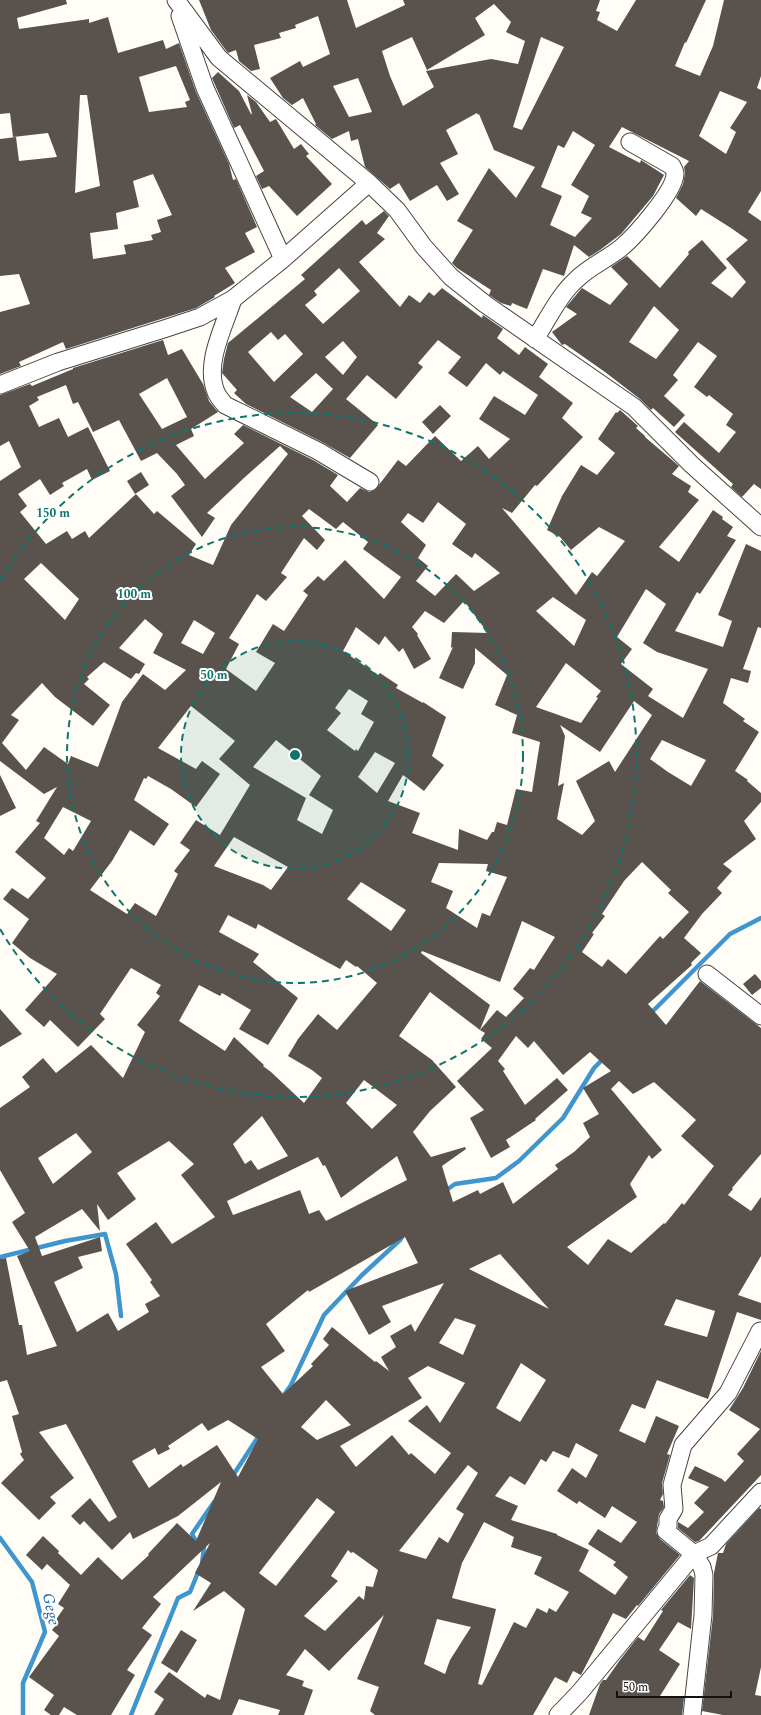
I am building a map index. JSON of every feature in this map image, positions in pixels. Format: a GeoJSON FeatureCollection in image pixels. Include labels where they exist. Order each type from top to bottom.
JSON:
{"type":"FeatureCollection","features":[{"type":"Feature","properties":{"kind":"street"},"geometry":{"type":"LineString","coordinates":[[175,0],[219,58],[369,183],[397,210],[424,247],[451,277],[485,304],[634,407],[692,465],[761,527]]}},
{"type":"Feature","properties":{"kind":"street"},"geometry":{"type":"LineString","coordinates":[[175,0],[205,88],[283,259]]}},
{"type":"Feature","properties":{"kind":"street"},"geometry":{"type":"LineString","coordinates":[[535,339],[567,289],[578,278],[622,247],[635,234],[664,200],[674,181],[676,173],[672,166],[630,142]]}},
{"type":"Feature","properties":{"kind":"street"},"geometry":{"type":"LineString","coordinates":[[0,385],[58,362],[200,317],[233,299],[283,259],[369,183]]}},
{"type":"Feature","properties":{"kind":"street"},"geometry":{"type":"LineString","coordinates":[[233,299],[212,363],[213,380],[217,393],[225,405],[318,451],[370,482]]}},
{"type":"Feature","properties":{"kind":"street"},"geometry":{"type":"LineString","coordinates":[[707,974],[761,1016]]}},
{"type":"Feature","properties":{"kind":"street"},"geometry":{"type":"LineString","coordinates":[[692,1715],[703,1615],[704,1575],[702,1567],[694,1554],[666,1531],[668,1519],[674,1509],[672,1485],[683,1445],[728,1392],[760,1331]]}},
{"type":"Feature","properties":{"kind":"street"},"geometry":{"type":"LineString","coordinates":[[558,1715],[580,1692],[694,1554],[711,1546],[761,1492]]}},
{"type":"Feature","properties":{"kind":"building"},"geometry":{"type":"Polygon","coordinates":[[[0,0],[66,0],[67,4],[17,18],[19,29],[89,19],[89,23],[108,17],[118,53],[163,40],[166,49],[179,43],[196,92],[229,164],[233,180],[236,179],[257,227],[245,233],[255,252],[225,268],[235,283],[196,308],[66,349],[63,342],[19,362],[21,366],[0,374],[0,312],[30,304],[19,274],[0,276],[0,139],[16,137],[19,161],[57,157],[48,133],[13,137],[10,113],[0,114],[0,0]],[[176,66],[139,77],[149,112],[187,107],[185,102],[190,100],[176,66]],[[80,95],[75,193],[100,186],[87,95],[80,95]],[[153,174],[133,181],[139,207],[116,213],[118,229],[90,233],[93,259],[126,254],[124,245],[153,240],[151,235],[161,232],[157,220],[172,215],[153,174]]]}},
{"type":"Feature","properties":{"kind":"building"},"geometry":{"type":"Polygon","coordinates":[[[199,0],[347,0],[356,28],[405,5],[403,0],[600,0],[596,11],[600,12],[597,20],[617,31],[636,0],[706,0],[675,66],[700,76],[713,46],[724,0],[761,0],[761,76],[757,88],[761,90],[761,191],[748,212],[761,221],[761,489],[754,484],[742,497],[731,487],[733,484],[675,432],[684,422],[719,453],[736,432],[726,425],[733,414],[709,395],[707,397],[694,387],[717,356],[698,342],[673,375],[678,380],[664,396],[685,415],[674,427],[653,408],[651,410],[640,399],[605,372],[565,344],[562,345],[552,332],[577,314],[566,307],[582,288],[610,305],[628,284],[611,267],[627,256],[660,288],[689,254],[688,252],[702,240],[727,268],[711,283],[732,298],[746,282],[726,259],[748,240],[701,209],[696,216],[676,198],[683,184],[685,173],[684,167],[689,161],[622,127],[609,147],[640,163],[641,160],[664,175],[653,196],[621,234],[589,257],[574,245],[564,276],[543,269],[527,309],[512,303],[511,306],[501,303],[489,295],[491,290],[457,268],[452,263],[473,230],[457,221],[489,168],[516,198],[535,167],[494,150],[479,114],[478,115],[477,113],[446,130],[458,154],[440,163],[459,194],[447,201],[437,185],[410,201],[399,183],[390,189],[365,167],[358,139],[351,141],[349,131],[332,139],[315,125],[316,124],[303,98],[292,105],[283,98],[270,78],[300,61],[303,67],[330,54],[318,16],[295,25],[296,28],[279,33],[281,38],[254,45],[260,69],[251,71],[239,61],[236,50],[228,53],[211,30],[199,0]],[[494,4],[475,18],[485,35],[427,70],[412,37],[382,51],[390,76],[403,106],[434,87],[426,71],[491,59],[518,64],[525,41],[506,32],[511,22],[494,4]],[[541,37],[513,127],[522,130],[564,47],[541,37]],[[358,78],[333,86],[349,117],[372,112],[358,78]],[[720,91],[699,136],[726,154],[736,132],[730,128],[747,102],[720,91]],[[573,131],[564,148],[558,145],[541,187],[562,196],[550,225],[575,237],[592,218],[581,213],[589,196],[571,185],[595,145],[573,131]],[[654,306],[629,342],[656,359],[679,330],[654,306]]]}},
{"type":"Feature","properties":{"kind":"building"},"geometry":{"type":"Polygon","coordinates":[[[218,72],[239,91],[251,114],[247,95],[256,102],[270,122],[276,119],[294,149],[301,144],[309,154],[306,156],[332,184],[297,216],[269,186],[262,189],[256,176],[264,171],[240,125],[234,128],[212,78],[218,72]]]}},
{"type":"Feature","properties":{"kind":"building"},"geometry":{"type":"Polygon","coordinates":[[[384,211],[389,216],[377,233],[385,239],[359,262],[400,307],[409,295],[420,303],[429,292],[434,296],[442,288],[482,318],[483,315],[503,329],[497,338],[519,355],[525,347],[548,364],[539,377],[573,403],[562,418],[583,437],[537,486],[535,485],[512,513],[502,508],[576,595],[592,572],[597,576],[625,541],[599,527],[571,550],[560,537],[547,530],[562,496],[581,465],[597,475],[615,453],[598,439],[616,412],[617,413],[620,410],[638,426],[636,428],[645,437],[679,466],[672,474],[691,486],[688,492],[699,500],[659,547],[679,562],[713,510],[733,527],[727,536],[736,540],[700,594],[697,592],[675,631],[723,647],[732,621],[718,615],[746,544],[761,551],[761,628],[758,627],[743,669],[751,671],[748,683],[731,678],[723,703],[745,719],[743,721],[759,732],[735,771],[748,780],[747,781],[761,793],[761,802],[744,821],[756,839],[723,864],[732,871],[717,888],[722,893],[702,914],[684,938],[701,953],[691,963],[692,965],[648,1004],[666,1025],[700,981],[761,1028],[761,1154],[732,1188],[733,1189],[728,1195],[751,1211],[761,1197],[761,1256],[738,1295],[761,1303],[761,1320],[737,1312],[708,1399],[657,1380],[645,1409],[632,1404],[619,1431],[645,1443],[656,1416],[679,1426],[667,1454],[670,1455],[662,1483],[663,1494],[660,1500],[663,1501],[664,1507],[659,1514],[656,1533],[660,1539],[680,1555],[626,1619],[613,1613],[581,1675],[573,1671],[567,1683],[555,1677],[533,1715],[375,1715],[370,1711],[379,1687],[357,1679],[384,1615],[329,1671],[305,1649],[286,1675],[304,1681],[302,1686],[313,1690],[304,1715],[278,1715],[280,1710],[239,1699],[232,1715],[154,1715],[164,1699],[154,1692],[169,1672],[205,1698],[207,1694],[220,1700],[245,1609],[224,1591],[193,1611],[211,1583],[195,1573],[210,1543],[153,1597],[161,1604],[142,1628],[152,1635],[127,1670],[135,1675],[111,1715],[77,1715],[64,1707],[59,1715],[51,1715],[44,1710],[54,1695],[29,1677],[59,1636],[52,1630],[58,1623],[55,1621],[64,1608],[58,1604],[70,1585],[47,1564],[42,1570],[26,1555],[43,1536],[81,1575],[98,1557],[122,1580],[149,1555],[148,1554],[177,1523],[196,1541],[221,1482],[178,1516],[133,1539],[130,1532],[112,1550],[84,1521],[80,1525],[71,1516],[90,1498],[109,1522],[117,1517],[66,1424],[39,1432],[74,1478],[50,1497],[56,1503],[39,1520],[1,1483],[24,1460],[20,1454],[22,1452],[12,1416],[19,1414],[7,1380],[0,1382],[0,1259],[6,1258],[19,1325],[22,1325],[27,1355],[57,1346],[17,1256],[30,1251],[12,1222],[25,1213],[0,1170],[0,1108],[30,1087],[22,1077],[43,1058],[56,1073],[91,1045],[123,1078],[145,1032],[137,1025],[160,996],[156,993],[161,985],[131,968],[100,1014],[105,1019],[78,1047],[50,1020],[44,1027],[25,1010],[57,974],[30,958],[12,943],[29,919],[3,899],[12,888],[28,899],[46,878],[15,852],[40,823],[36,821],[57,787],[44,794],[0,761],[0,481],[21,467],[9,441],[0,446],[0,395],[30,384],[32,386],[73,368],[163,340],[168,355],[182,349],[203,384],[209,401],[218,412],[191,429],[194,436],[176,445],[205,479],[244,443],[234,434],[243,425],[313,460],[338,475],[330,486],[347,502],[360,488],[369,492],[375,490],[398,460],[406,466],[435,436],[461,461],[478,446],[489,459],[510,439],[479,419],[494,396],[525,415],[538,395],[503,371],[500,375],[486,363],[467,387],[448,373],[461,357],[438,340],[418,363],[423,367],[396,399],[367,375],[346,399],[378,425],[350,458],[322,442],[246,404],[234,393],[237,390],[222,373],[228,343],[305,279],[301,275],[362,220],[366,225],[384,211]],[[339,268],[314,291],[317,295],[305,305],[323,324],[360,291],[339,268]],[[271,332],[248,352],[274,382],[303,354],[285,334],[278,340],[271,332]],[[343,341],[325,357],[343,375],[357,357],[343,341]],[[316,373],[290,397],[312,412],[333,389],[316,373]],[[167,378],[139,394],[162,429],[187,417],[167,378]],[[66,385],[37,397],[39,400],[29,406],[39,427],[59,418],[68,437],[88,427],[110,471],[92,480],[87,469],[62,483],[64,486],[50,495],[40,479],[18,494],[27,506],[20,512],[46,544],[67,531],[72,539],[85,531],[89,538],[136,494],[154,514],[157,511],[196,544],[189,555],[213,565],[231,525],[288,454],[280,446],[207,513],[215,518],[202,537],[171,496],[185,485],[177,474],[157,453],[141,461],[119,420],[93,432],[78,402],[73,404],[66,385]],[[438,502],[423,523],[408,513],[401,522],[426,545],[418,558],[428,566],[416,581],[435,596],[456,574],[474,591],[500,573],[475,553],[472,558],[452,544],[466,524],[438,502]],[[309,509],[302,516],[325,540],[317,550],[304,538],[281,573],[287,577],[266,601],[257,594],[229,638],[239,644],[226,669],[256,691],[275,663],[256,652],[273,624],[284,631],[308,595],[303,591],[318,576],[324,581],[345,560],[384,599],[401,577],[363,549],[368,542],[343,522],[336,529],[309,509]],[[41,563],[24,579],[65,620],[79,599],[41,563]],[[646,589],[617,637],[632,649],[621,664],[653,689],[648,696],[683,718],[708,669],[657,652],[643,643],[666,604],[646,589]],[[553,597],[536,611],[574,646],[586,620],[553,597]],[[464,601],[444,623],[425,611],[412,627],[418,634],[417,635],[431,659],[414,669],[403,648],[399,652],[385,636],[379,645],[356,627],[343,651],[378,675],[380,673],[398,685],[396,688],[423,702],[446,717],[432,756],[444,765],[424,791],[403,775],[388,801],[420,813],[412,833],[458,850],[459,829],[487,840],[492,832],[494,832],[497,822],[507,825],[516,789],[532,792],[540,742],[512,733],[517,715],[495,705],[507,675],[475,648],[475,663],[463,689],[439,678],[453,647],[451,648],[452,632],[488,633],[464,601]],[[145,619],[119,648],[145,664],[139,674],[136,673],[131,679],[104,662],[87,677],[89,679],[84,684],[110,705],[93,726],[55,697],[42,683],[11,715],[19,720],[2,743],[26,770],[44,747],[68,764],[71,756],[98,767],[122,702],[143,674],[165,690],[186,670],[153,653],[163,634],[145,619]],[[194,620],[181,643],[203,654],[215,633],[194,620]],[[566,663],[536,707],[581,723],[598,698],[596,697],[601,691],[566,663]],[[349,689],[335,708],[341,713],[327,730],[355,751],[356,749],[358,751],[374,722],[361,714],[368,701],[349,689]],[[634,701],[600,752],[560,725],[565,736],[558,786],[564,783],[557,819],[582,835],[595,821],[576,781],[609,761],[615,772],[652,715],[634,701]],[[191,706],[158,748],[196,769],[202,761],[220,774],[196,807],[171,789],[148,776],[146,779],[144,778],[134,800],[169,824],[154,846],[130,830],[112,861],[90,890],[127,914],[135,903],[156,916],[178,874],[174,871],[190,850],[180,843],[196,820],[220,835],[250,785],[219,759],[235,741],[191,706]],[[276,740],[253,767],[306,798],[297,820],[322,834],[333,810],[309,795],[321,776],[276,740]],[[662,740],[650,759],[691,786],[706,760],[662,740]],[[375,752],[358,777],[377,793],[395,763],[375,752]],[[63,807],[44,838],[64,855],[69,848],[73,851],[91,821],[63,807]],[[234,837],[214,866],[263,885],[271,890],[288,867],[234,837]],[[642,862],[624,881],[602,914],[605,916],[592,933],[594,934],[582,952],[602,967],[608,959],[626,974],[660,936],[663,939],[689,912],[668,893],[671,890],[642,862]],[[439,863],[431,882],[453,891],[446,908],[477,928],[482,913],[490,916],[507,877],[486,871],[488,864],[439,863]],[[361,882],[347,899],[391,931],[406,910],[361,882]],[[228,915],[219,932],[259,954],[253,962],[298,998],[268,1045],[239,1029],[251,1010],[222,993],[220,996],[199,985],[179,1021],[225,1051],[234,1037],[264,1065],[263,1066],[304,1103],[322,1078],[312,1070],[288,1056],[298,1039],[318,1014],[337,1030],[377,983],[357,966],[356,967],[346,960],[340,969],[258,924],[256,929],[228,915]],[[522,921],[500,982],[422,951],[421,953],[490,1005],[480,1030],[497,1010],[506,1017],[524,998],[513,989],[530,968],[534,970],[555,937],[522,921]],[[430,992],[399,1036],[432,1060],[456,1087],[430,1111],[413,1132],[431,1157],[465,1147],[466,1149],[442,1166],[453,1202],[478,1190],[480,1194],[503,1182],[513,1204],[558,1169],[555,1165],[574,1152],[590,1137],[583,1123],[599,1114],[583,1088],[611,1071],[590,1052],[563,1075],[534,1041],[528,1048],[516,1036],[498,1061],[505,1069],[503,1071],[525,1105],[557,1078],[568,1090],[535,1119],[536,1120],[506,1140],[510,1147],[491,1158],[470,1118],[484,1110],[457,1081],[492,1048],[481,1039],[485,1033],[430,992]],[[364,1080],[346,1103],[372,1129],[397,1105],[364,1080]],[[619,1081],[611,1089],[662,1150],[652,1159],[649,1155],[630,1184],[637,1197],[567,1247],[588,1265],[608,1239],[631,1253],[664,1223],[665,1224],[682,1203],[684,1205],[714,1166],[681,1136],[696,1120],[654,1082],[633,1094],[619,1081]],[[262,1116],[233,1144],[245,1164],[251,1160],[258,1170],[288,1156],[262,1116]],[[76,1133],[38,1158],[53,1184],[92,1152],[76,1133]],[[169,1141],[117,1173],[136,1199],[108,1220],[97,1204],[100,1231],[82,1209],[35,1237],[42,1256],[100,1237],[102,1251],[78,1257],[83,1268],[54,1282],[77,1332],[108,1313],[118,1331],[149,1312],[145,1304],[160,1296],[150,1282],[152,1280],[126,1244],[156,1222],[172,1244],[215,1217],[181,1175],[194,1164],[169,1141]],[[397,1156],[341,1198],[325,1165],[323,1166],[318,1157],[227,1201],[233,1215],[300,1190],[309,1214],[319,1210],[326,1221],[407,1180],[397,1156]],[[405,1237],[309,1292],[308,1290],[266,1324],[285,1351],[261,1367],[283,1394],[313,1366],[311,1364],[329,1345],[323,1339],[332,1327],[375,1362],[376,1361],[389,1371],[381,1357],[396,1347],[390,1336],[411,1324],[415,1332],[444,1283],[382,1306],[391,1322],[369,1335],[345,1291],[418,1263],[405,1237]],[[500,1254],[469,1269],[549,1309],[500,1254]],[[676,1299],[664,1325],[707,1337],[715,1311],[676,1299]],[[455,1318],[439,1343],[463,1355],[476,1325],[455,1318]],[[521,1363],[496,1408],[520,1422],[546,1380],[521,1363]],[[428,1366],[408,1378],[422,1398],[340,1446],[356,1467],[392,1435],[409,1455],[411,1453],[435,1474],[451,1453],[408,1421],[427,1405],[440,1423],[465,1383],[428,1366]],[[326,1400],[301,1427],[317,1440],[351,1425],[326,1400]],[[228,1420],[208,1431],[202,1423],[168,1446],[170,1449],[158,1455],[155,1448],[132,1461],[149,1488],[181,1464],[183,1467],[217,1445],[238,1477],[258,1439],[228,1420]],[[576,1443],[569,1458],[553,1451],[546,1462],[541,1459],[525,1485],[510,1476],[495,1496],[518,1506],[511,1520],[557,1534],[589,1550],[579,1571],[615,1595],[628,1577],[613,1565],[616,1562],[588,1544],[598,1529],[621,1543],[637,1522],[612,1506],[605,1518],[579,1501],[577,1504],[557,1491],[572,1468],[586,1478],[598,1455],[576,1443]],[[468,1465],[399,1551],[426,1559],[439,1537],[448,1543],[464,1514],[456,1509],[478,1473],[468,1465]],[[317,1498],[259,1573],[276,1586],[335,1512],[317,1498]],[[484,1522],[462,1563],[452,1598],[496,1609],[478,1684],[482,1685],[514,1622],[526,1628],[537,1608],[547,1613],[549,1608],[556,1612],[569,1592],[534,1574],[542,1557],[511,1547],[514,1537],[484,1522]],[[348,1550],[331,1576],[338,1581],[304,1616],[325,1631],[359,1596],[364,1600],[366,1586],[373,1587],[378,1570],[348,1550]],[[437,1619],[424,1664],[445,1674],[450,1660],[471,1627],[437,1619]]]}},
{"type":"Feature","properties":{"kind":"building"},"geometry":{"type":"Polygon","coordinates":[[[440,405],[451,416],[433,434],[422,422],[440,405]]]}},
{"type":"Feature","properties":{"kind":"building"},"geometry":{"type":"Polygon","coordinates":[[[141,472],[149,485],[135,494],[127,481],[141,472]]]}},
{"type":"Feature","properties":{"kind":"building"},"geometry":{"type":"Polygon","coordinates":[[[0,775],[16,808],[0,816],[0,775]]]}},
{"type":"Feature","properties":{"kind":"building"},"geometry":{"type":"Polygon","coordinates":[[[755,974],[761,981],[761,988],[752,995],[743,984],[755,974]]]}},
{"type":"Feature","properties":{"kind":"building"},"geometry":{"type":"Polygon","coordinates":[[[0,1009],[22,1034],[0,1047],[0,1009]]]}},
{"type":"Feature","properties":{"kind":"building"},"geometry":{"type":"Polygon","coordinates":[[[761,1351],[761,1475],[699,1541],[695,1542],[678,1528],[678,1522],[688,1528],[704,1512],[694,1503],[709,1487],[688,1478],[695,1466],[722,1479],[725,1482],[744,1461],[737,1454],[760,1429],[729,1410],[743,1388],[761,1351]]]}},
{"type":"Feature","properties":{"kind":"building"},"geometry":{"type":"Polygon","coordinates":[[[759,1508],[761,1509],[761,1667],[755,1695],[761,1696],[761,1715],[723,1715],[702,1711],[713,1616],[714,1573],[718,1553],[723,1553],[726,1544],[759,1508]]]}},
{"type":"Feature","properties":{"kind":"building"},"geometry":{"type":"Polygon","coordinates":[[[690,1575],[694,1578],[691,1629],[678,1622],[659,1650],[680,1664],[660,1696],[684,1698],[682,1715],[589,1715],[600,1684],[603,1680],[606,1680],[638,1637],[644,1641],[663,1611],[661,1610],[690,1575]]]}},
{"type":"Feature","properties":{"kind":"building"},"geometry":{"type":"Polygon","coordinates":[[[181,1630],[197,1640],[177,1673],[161,1663],[181,1630]]]}},
{"type":"Feature","properties":{"kind":"waterway"},"geometry":{"type":"LineString","coordinates":[[650,1014],[730,934],[761,918]]}},
{"type":"Feature","properties":{"kind":"waterway"},"geometry":{"type":"LineString","coordinates":[[445,1191],[455,1184],[496,1178],[519,1161],[563,1118],[594,1068],[604,1058]]}},
{"type":"Feature","properties":{"kind":"waterway"},"geometry":{"type":"LineString","coordinates":[[0,1257],[65,1241],[105,1234],[116,1274],[121,1316]]}},
{"type":"Feature","properties":{"kind":"waterway"},"geometry":{"type":"LineString","coordinates":[[284,1395],[291,1385],[324,1315],[362,1275],[400,1240],[403,1235]]}},
{"type":"Feature","properties":{"kind":"waterway"},"geometry":{"type":"LineString","coordinates":[[232,1477],[260,1434]]}},
{"type":"Feature","properties":{"kind":"waterway"},"geometry":{"type":"LineString","coordinates":[[202,1563],[204,1548],[196,1541],[192,1534],[214,1502]]}},
{"type":"Feature","properties":{"kind":"waterway","name":"Gege"},"geometry":{"type":"LineString","coordinates":[[0,1538],[32,1582],[45,1632],[23,1683],[23,1715]]}},
{"type":"Feature","properties":{"kind":"waterway"},"geometry":{"type":"LineString","coordinates":[[131,1715],[178,1598],[190,1592],[199,1570]]}}]}
